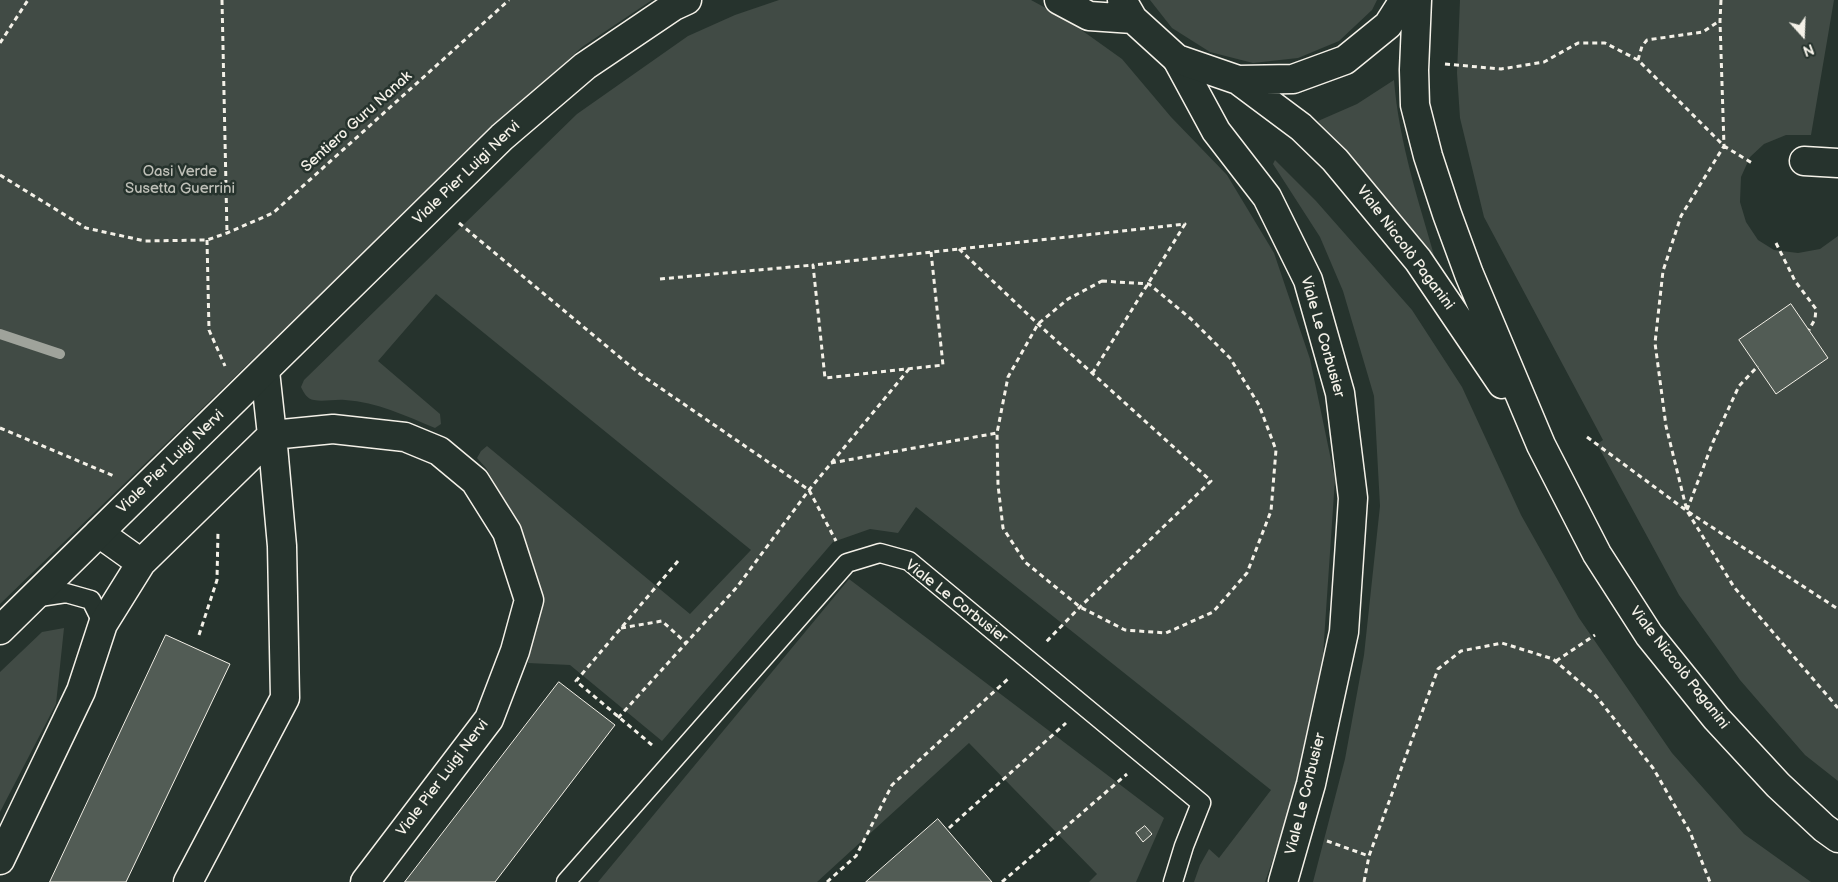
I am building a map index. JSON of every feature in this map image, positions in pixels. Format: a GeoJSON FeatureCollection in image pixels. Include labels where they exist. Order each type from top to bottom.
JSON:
{"type":"FeatureCollection","features":[{"type":"Feature","properties":{"kind":"street","name":"Viale Pier Luigi Nervi"},"geometry":{"type":"LineString","coordinates":[[0,630],[502,137],[584,66],[674,6],[687,0]]}},
{"type":"Feature","properties":{"kind":"street"},"geometry":{"type":"LineString","coordinates":[[1059,0],[1089,16],[1127,10],[1177,59],[1238,80],[1293,79],[1345,60],[1388,25],[1404,0]]}},
{"type":"Feature","properties":{"kind":"street","name":"Viale Niccolò Paganini"},"geometry":{"type":"LineString","coordinates":[[1416,0],[1415,105],[1428,156],[1447,214],[1470,274],[1541,445],[1597,554],[1649,635],[1716,718],[1778,785],[1824,828],[1838,838]]}},
{"type":"Feature","properties":{"kind":"street","name":"Viale Le Corbusier"},"geometry":{"type":"LineString","coordinates":[[1177,59],[1216,131],[1267,197],[1308,280],[1340,392],[1353,498],[1344,632],[1311,784],[1283,882]]}},
{"type":"Feature","properties":{"kind":"street","name":"Viale Niccolò Paganini"},"geometry":{"type":"LineString","coordinates":[[1238,80],[1300,127],[1335,160],[1374,205],[1424,268],[1541,445]]}},
{"type":"Feature","properties":{"kind":"street"},"geometry":{"type":"LineString","coordinates":[[1804,160],[1838,164]]}},
{"type":"Feature","properties":{"kind":"street"},"geometry":{"type":"LineString","coordinates":[[188,882],[285,698],[282,546],[265,370]]}},
{"type":"Feature","properties":{"kind":"street","name":"Viale Pier Luigi Nervi"},"geometry":{"type":"LineString","coordinates":[[272,435],[333,429],[405,437],[439,451],[475,481],[507,532],[529,600],[515,651],[489,718],[365,882]]}},
{"type":"Feature","properties":{"kind":"street"},"geometry":{"type":"LineString","coordinates":[[0,860],[81,691],[103,624],[141,563],[272,435]]}},
{"type":"Feature","properties":{"kind":"street"},"geometry":{"type":"LineString","coordinates":[[99,533],[141,563]]}},
{"type":"Feature","properties":{"kind":"lane","name":"Viale Le Corbusier"},"geometry":{"type":"LineString","coordinates":[[847,563],[880,553],[909,561],[1201,803],[1184,846],[1173,882]]}},
{"type":"Feature","properties":{"kind":"lane"},"geometry":{"type":"LineString","coordinates":[[566,882],[847,563]]}},
{"type":"Feature","properties":{"kind":"lane"},"geometry":{"type":"LineString","coordinates":[[33,598],[66,593],[91,600],[103,624]]}},
{"type":"Feature","properties":{"kind":"path"},"geometry":{"type":"LineString","coordinates":[[0,44],[28,0]]}},
{"type":"Feature","properties":{"kind":"path"},"geometry":{"type":"LineString","coordinates":[[222,0],[228,233]]}},
{"type":"Feature","properties":{"kind":"path","name":"Sentiero Guru Nanak"},"geometry":{"type":"LineString","coordinates":[[0,174],[86,228],[145,242],[207,240],[228,233],[274,213],[509,0]]}},
{"type":"Feature","properties":{"kind":"path"},"geometry":{"type":"LineString","coordinates":[[1721,0],[1724,146],[1681,216],[1663,271],[1655,343],[1666,426],[1687,511],[1734,586],[1838,708]]}},
{"type":"Feature","properties":{"kind":"path"},"geometry":{"type":"LineString","coordinates":[[1638,60],[1642,46],[1648,40],[1703,32],[1720,21]]}},
{"type":"Feature","properties":{"kind":"path"},"geometry":{"type":"LineString","coordinates":[[1444,64],[1501,69],[1544,62],[1578,43],[1604,43],[1638,60],[1724,146],[1752,163]]}},
{"type":"Feature","properties":{"kind":"path"},"geometry":{"type":"LineString","coordinates":[[435,203],[640,374],[809,490],[847,563]]}},
{"type":"Feature","properties":{"kind":"path"},"geometry":{"type":"LineString","coordinates":[[660,279],[813,265],[1185,224],[1092,374]]}},
{"type":"Feature","properties":{"kind":"path"},"geometry":{"type":"LineString","coordinates":[[207,240],[209,330],[239,396]]}},
{"type":"Feature","properties":{"kind":"path"},"geometry":{"type":"LineString","coordinates":[[1776,243],[1795,282],[1816,309],[1815,319],[1809,330]]}},
{"type":"Feature","properties":{"kind":"path"},"geometry":{"type":"LineString","coordinates":[[827,882],[856,856],[892,785],[1029,660],[1080,607],[1212,481],[1092,374],[958,249]]}},
{"type":"Feature","properties":{"kind":"path"},"geometry":{"type":"LineString","coordinates":[[813,265],[825,378],[909,369],[943,365],[931,252]]}},
{"type":"Feature","properties":{"kind":"path"},"geometry":{"type":"LineString","coordinates":[[1102,281],[1149,284],[1191,319],[1230,358],[1259,405],[1276,450],[1271,511],[1247,574],[1212,612],[1166,633],[1125,630],[1080,607],[1025,562],[1003,528],[998,485],[997,432],[1008,378],[1038,324],[1068,299],[1102,281]]}},
{"type":"Feature","properties":{"kind":"path"},"geometry":{"type":"LineString","coordinates":[[1687,511],[1713,442],[1739,386],[1758,366]]}},
{"type":"Feature","properties":{"kind":"path"},"geometry":{"type":"LineString","coordinates":[[618,718],[736,587],[830,463],[909,369]]}},
{"type":"Feature","properties":{"kind":"path"},"geometry":{"type":"LineString","coordinates":[[0,428],[145,488]]}},
{"type":"Feature","properties":{"kind":"path"},"geometry":{"type":"LineString","coordinates":[[830,463],[997,432]]}},
{"type":"Feature","properties":{"kind":"path"},"geometry":{"type":"LineString","coordinates":[[1587,438],[1687,511],[1838,609]]}},
{"type":"Feature","properties":{"kind":"path"},"geometry":{"type":"LineString","coordinates":[[199,634],[217,580],[218,533],[210,497]]}},
{"type":"Feature","properties":{"kind":"path"},"geometry":{"type":"LineString","coordinates":[[672,762],[576,681],[678,561]]}},
{"type":"Feature","properties":{"kind":"path"},"geometry":{"type":"LineString","coordinates":[[621,628],[662,621],[686,643]]}},
{"type":"Feature","properties":{"kind":"path"},"geometry":{"type":"LineString","coordinates":[[1556,661],[1594,634]]}},
{"type":"Feature","properties":{"kind":"path"},"geometry":{"type":"LineString","coordinates":[[1364,882],[1369,856],[1438,669],[1462,651],[1502,642],[1553,659],[1596,696],[1653,768],[1690,832],[1710,882]]}},
{"type":"Feature","properties":{"kind":"path"},"geometry":{"type":"LineString","coordinates":[[948,828],[1085,706]]}},
{"type":"Feature","properties":{"kind":"path"},"geometry":{"type":"LineString","coordinates":[[1002,882],[1146,758]]}},
{"type":"Feature","properties":{"kind":"path"},"geometry":{"type":"LineString","coordinates":[[1298,832],[1369,856]]}},
{"type":"Feature","properties":{"kind":"green space","name":"Oasi Verde Susetta Guerrini"},"geometry":{"type":"Polygon","coordinates":[[[0,0],[652,0],[582,47],[433,185],[0,604],[0,0]]]}},
{"type":"Feature","properties":{"kind":"green space"},"geometry":{"type":"Polygon","coordinates":[[[779,0],[1031,0],[1066,19],[1122,59],[1171,117],[1227,175],[1274,253],[1310,359],[1335,479],[1323,655],[1290,810],[1265,882],[1194,882],[1200,865],[1209,849],[1219,858],[1271,790],[916,507],[898,533],[870,529],[833,542],[662,741],[570,665],[528,663],[542,592],[519,527],[486,468],[477,458],[487,446],[690,614],[751,550],[436,294],[378,361],[440,414],[441,424],[435,428],[391,410],[357,401],[314,400],[303,391],[301,387],[304,380],[577,114],[688,36],[735,15],[779,0]]]}},
{"type":"Feature","properties":{"kind":"green space"},"geometry":{"type":"Polygon","coordinates":[[[1150,0],[1377,0],[1372,10],[1339,41],[1298,58],[1253,63],[1210,52],[1172,28],[1150,0]]]}},
{"type":"Feature","properties":{"kind":"green space"},"geometry":{"type":"Polygon","coordinates":[[[1460,0],[1834,0],[1811,135],[1786,135],[1764,144],[1750,157],[1741,177],[1740,202],[1746,222],[1758,240],[1774,250],[1798,253],[1820,249],[1838,236],[1838,781],[1805,755],[1740,680],[1679,595],[1597,444],[1603,440],[1484,217],[1460,118],[1457,73],[1460,0]]]}},
{"type":"Feature","properties":{"kind":"green space"},"geometry":{"type":"Polygon","coordinates":[[[1394,80],[1405,149],[1436,262],[1403,219],[1318,121],[1357,104],[1394,80]]]}},
{"type":"Feature","properties":{"kind":"green space"},"geometry":{"type":"Polygon","coordinates":[[[1275,160],[1316,201],[1412,310],[1462,387],[1521,515],[1579,618],[1672,753],[1744,834],[1811,882],[1313,882],[1345,759],[1364,655],[1380,506],[1374,396],[1343,291],[1320,237],[1273,164],[1275,160]]]}},
{"type":"Feature","properties":{"kind":"green space"},"geometry":{"type":"Polygon","coordinates":[[[849,579],[1164,818],[1136,882],[1089,882],[1097,874],[969,743],[817,882],[598,882],[849,579]]]}},
{"type":"Feature","properties":{"kind":"green space"},"geometry":{"type":"Polygon","coordinates":[[[64,628],[56,704],[0,812],[0,672],[42,632],[64,628]]]}},
{"type":"Feature","properties":{"kind":"building"},"geometry":{"type":"Polygon","coordinates":[[[1791,304],[1828,358],[1776,394],[1739,340],[1791,304]]]}},
{"type":"Feature","properties":{"kind":"building"},"geometry":{"type":"Polygon","coordinates":[[[166,635],[230,664],[126,882],[50,882],[166,635]]]}},
{"type":"Feature","properties":{"kind":"building"},"geometry":{"type":"Polygon","coordinates":[[[559,682],[615,725],[495,882],[405,882],[559,682]]]}},
{"type":"Feature","properties":{"kind":"building"},"geometry":{"type":"Polygon","coordinates":[[[938,819],[992,882],[866,882],[938,819]]]}},
{"type":"Feature","properties":{"kind":"building"},"geometry":{"type":"Polygon","coordinates":[[[1145,826],[1152,834],[1143,842],[1136,833],[1145,826]]]}},
{"type":"Feature","properties":{"kind":"waterway"},"geometry":{"type":"LineString","coordinates":[[0,334],[60,354]]}}]}
